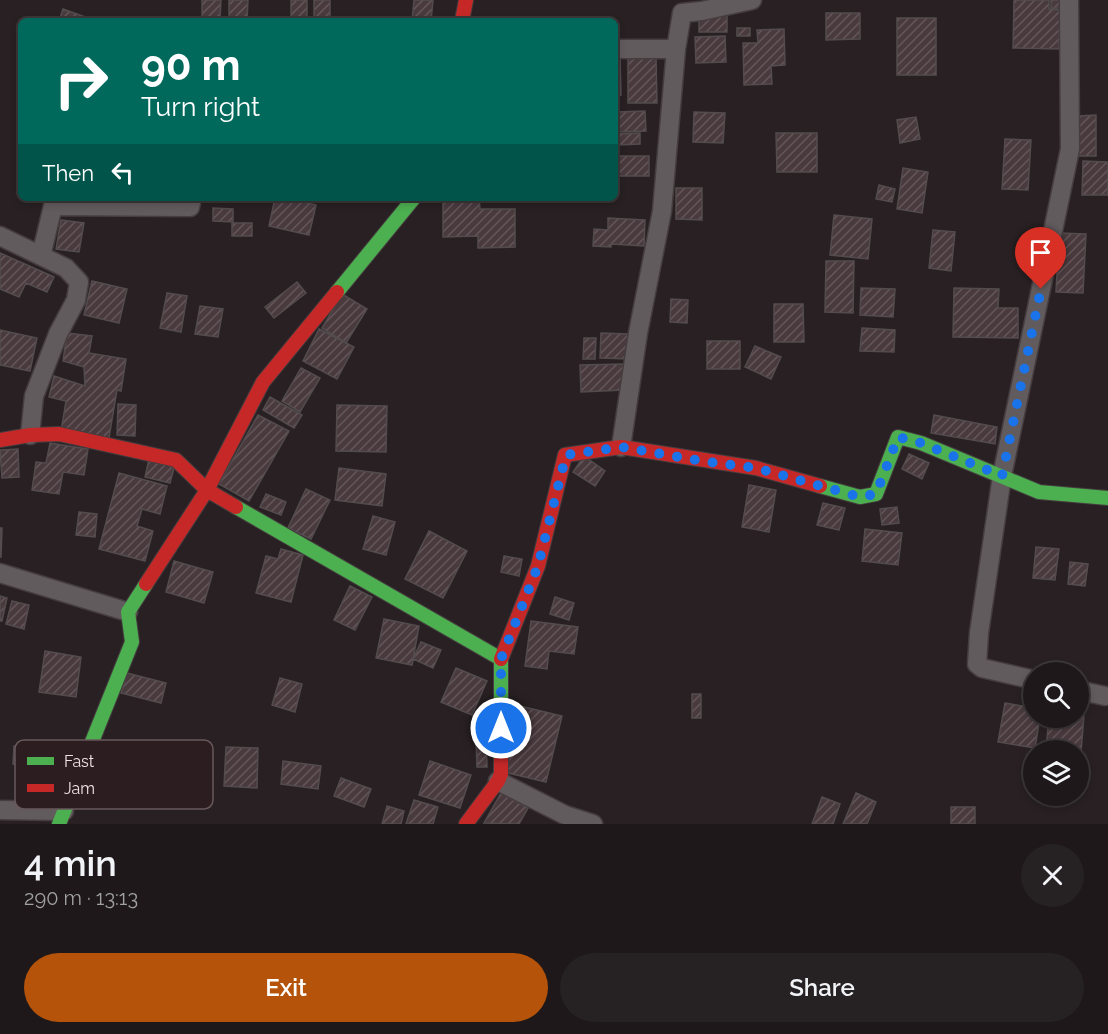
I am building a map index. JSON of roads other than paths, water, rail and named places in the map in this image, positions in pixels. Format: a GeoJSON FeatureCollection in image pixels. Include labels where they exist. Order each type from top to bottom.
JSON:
{"type":"FeatureCollection","features":[{"type":"Feature","properties":{"kind":"street"},"geometry":{"type":"LineString","coordinates":[[463,18],[466,0]]}},
{"type":"Feature","properties":{"kind":"street"},"geometry":{"type":"LineString","coordinates":[[621,447],[638,333],[662,211],[682,6],[702,11],[752,0]]}},
{"type":"Feature","properties":{"kind":"street"},"geometry":{"type":"LineString","coordinates":[[1023,677],[982,668],[977,664],[979,633],[1002,476],[1070,149],[1069,0]]}},
{"type":"Feature","properties":{"kind":"street"},"geometry":{"type":"LineString","coordinates":[[618,49],[676,49]]}},
{"type":"Feature","properties":{"kind":"street"},"geometry":{"type":"LineString","coordinates":[[41,256],[53,206],[190,207],[191,201]]}},
{"type":"Feature","properties":{"kind":"street"},"geometry":{"type":"LineString","coordinates":[[93,740],[132,642],[128,612],[207,490],[262,382],[412,201]]}},
{"type":"Feature","properties":{"kind":"street"},"geometry":{"type":"LineString","coordinates":[[0,236],[66,268],[79,282],[76,300],[58,334],[34,396],[30,435]]}},
{"type":"Feature","properties":{"kind":"street"},"geometry":{"type":"LineString","coordinates":[[0,440],[30,435],[59,434],[176,460],[207,490],[501,659]]}},
{"type":"Feature","properties":{"kind":"street"},"geometry":{"type":"LineString","coordinates":[[466,824],[498,782],[501,774],[501,659],[538,566],[566,455],[621,447],[756,468],[860,497],[876,494],[898,437],[921,443],[1039,492],[1108,498]]}},
{"type":"Feature","properties":{"kind":"street"},"geometry":{"type":"LineString","coordinates":[[0,573],[128,612]]}},
{"type":"Feature","properties":{"kind":"street"},"geometry":{"type":"LineString","coordinates":[[1089,692],[1105,696]]}},
{"type":"Feature","properties":{"kind":"street"},"geometry":{"type":"LineString","coordinates":[[498,782],[593,824]]}},
{"type":"Feature","properties":{"kind":"street"},"geometry":{"type":"LineString","coordinates":[[0,810],[62,817]]}}]}
